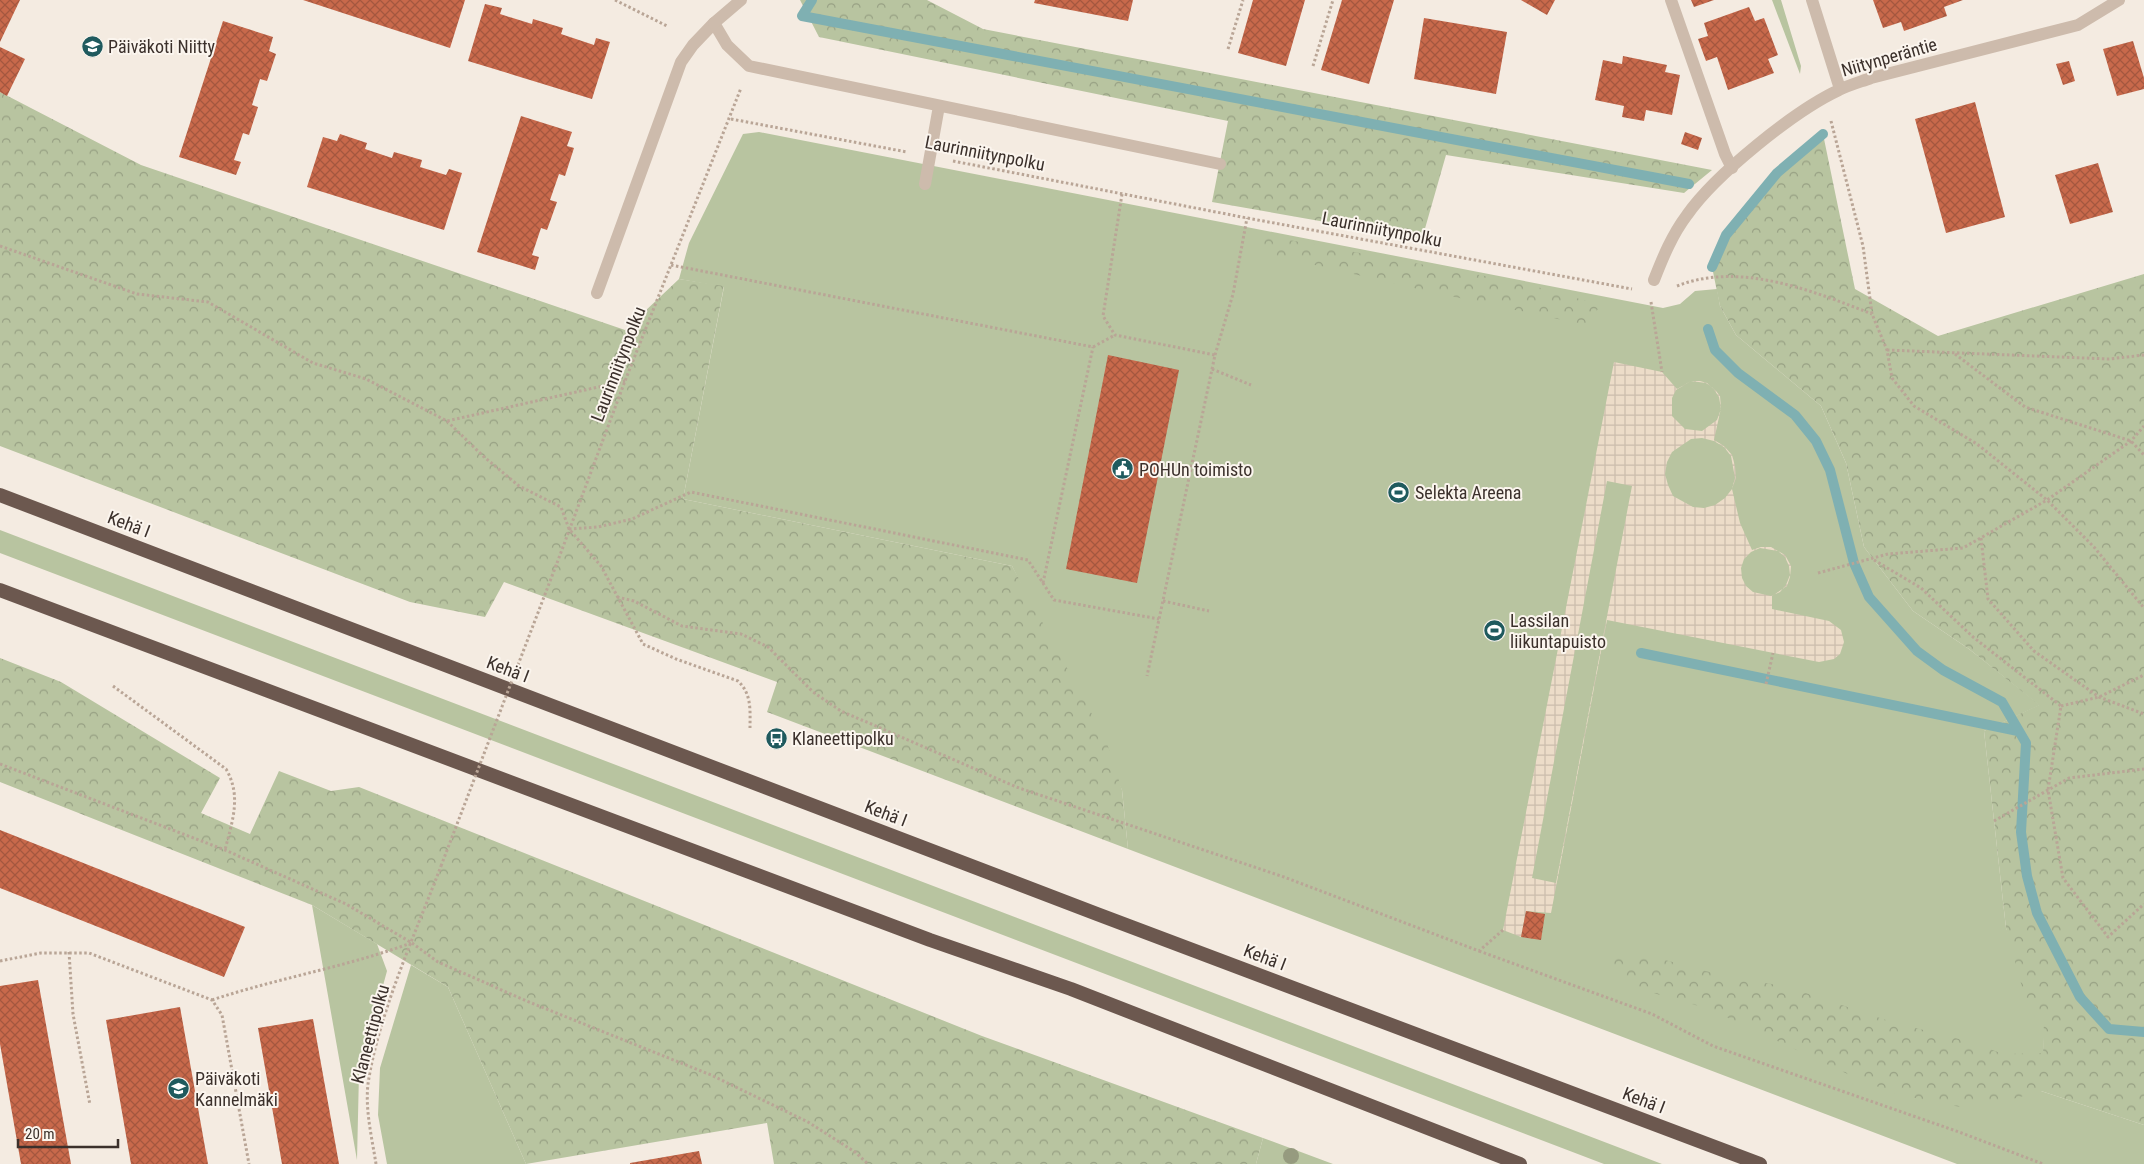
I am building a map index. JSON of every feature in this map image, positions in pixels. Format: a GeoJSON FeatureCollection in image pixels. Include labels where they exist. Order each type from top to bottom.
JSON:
{"type":"FeatureCollection","features":[{"type":"Feature","properties":{"kind":"highway","name":"Kehä I"},"geometry":{"type":"LineString","coordinates":[[0,495],[1098,914],[1760,1164]]}},
{"type":"Feature","properties":{"kind":"highway"},"geometry":{"type":"LineString","coordinates":[[0,590],[930,940],[1071,990],[1520,1164]]}},
{"type":"Feature","properties":{"kind":"street"},"geometry":{"type":"LineString","coordinates":[[597,293],[681,62],[693,45],[714,23],[741,0]]}},
{"type":"Feature","properties":{"kind":"street"},"geometry":{"type":"LineString","coordinates":[[1671,0],[1725,154],[1732,168]]}},
{"type":"Feature","properties":{"kind":"street"},"geometry":{"type":"LineString","coordinates":[[1812,0],[1840,89]]}},
{"type":"Feature","properties":{"kind":"street","name":"Niitynperäntie"},"geometry":{"type":"LineString","coordinates":[[1654,280],[1669,243],[1686,215],[1700,198],[1732,168],[1776,132],[1840,89],[1871,78],[2078,25],[2119,0]]}},
{"type":"Feature","properties":{"kind":"street"},"geometry":{"type":"LineString","coordinates":[[714,23],[726,45],[748,66],[1220,164]]}},
{"type":"Feature","properties":{"kind":"street"},"geometry":{"type":"LineString","coordinates":[[925,184],[939,106]]}},
{"type":"Feature","properties":{"kind":"path"},"geometry":{"type":"LineString","coordinates":[[615,0],[667,26]]}},
{"type":"Feature","properties":{"kind":"path"},"geometry":{"type":"LineString","coordinates":[[1228,49],[1243,0]]}},
{"type":"Feature","properties":{"kind":"path"},"geometry":{"type":"LineString","coordinates":[[1313,66],[1333,0]]}},
{"type":"Feature","properties":{"kind":"path"},"geometry":{"type":"LineString","coordinates":[[731,119],[748,66]]}},
{"type":"Feature","properties":{"kind":"path","name":"Laurinniitynpolku"},"geometry":{"type":"LineString","coordinates":[[441,866],[557,563],[568,529],[671,265],[731,119],[1649,293]]}},
{"type":"Feature","properties":{"kind":"path"},"geometry":{"type":"LineString","coordinates":[[1830,120],[1862,246],[1872,314],[1887,350],[1892,378],[1914,406],[1977,444],[2047,500],[2094,547],[2144,608]]}},
{"type":"Feature","properties":{"kind":"path"},"geometry":{"type":"LineString","coordinates":[[1115,335],[1103,316],[1122,194]]}},
{"type":"Feature","properties":{"kind":"path"},"geometry":{"type":"LineString","coordinates":[[1147,676],[1215,355],[1233,294],[1247,218]]}},
{"type":"Feature","properties":{"kind":"path"},"geometry":{"type":"LineString","coordinates":[[0,246],[137,294],[208,302],[313,363],[366,379],[448,421],[483,456],[519,486],[561,507],[568,529],[601,566],[643,644],[676,659],[738,681],[744,686],[750,702],[750,728]]}},
{"type":"Feature","properties":{"kind":"path"},"geometry":{"type":"LineString","coordinates":[[671,265],[1093,347],[1115,335],[1215,355]]}},
{"type":"Feature","properties":{"kind":"path"},"geometry":{"type":"LineString","coordinates":[[1674,287],[1701,280],[1764,278],[1814,291],[1872,314]]}},
{"type":"Feature","properties":{"kind":"path"},"geometry":{"type":"LineString","coordinates":[[1654,280],[1649,293],[1662,372]]}},
{"type":"Feature","properties":{"kind":"path"},"geometry":{"type":"LineString","coordinates":[[1043,583],[1093,347]]}},
{"type":"Feature","properties":{"kind":"path"},"geometry":{"type":"LineString","coordinates":[[1887,350],[2109,359],[2144,355]]}},
{"type":"Feature","properties":{"kind":"path"},"geometry":{"type":"LineString","coordinates":[[1955,353],[2025,407],[2131,441],[2144,455]]}},
{"type":"Feature","properties":{"kind":"path"},"geometry":{"type":"LineString","coordinates":[[1212,369],[1251,384]]}},
{"type":"Feature","properties":{"kind":"path"},"geometry":{"type":"LineString","coordinates":[[448,421],[626,381]]}},
{"type":"Feature","properties":{"kind":"path"},"geometry":{"type":"LineString","coordinates":[[1818,573],[1888,554],[1963,548],[2047,500],[2131,441],[2144,426]]}},
{"type":"Feature","properties":{"kind":"path"},"geometry":{"type":"LineString","coordinates":[[568,529],[598,527],[632,519],[691,492],[1028,560],[1054,600],[1159,619]]}},
{"type":"Feature","properties":{"kind":"path"},"geometry":{"type":"LineString","coordinates":[[1981,537],[1988,600],[2034,651],[2099,697],[2144,714]]}},
{"type":"Feature","properties":{"kind":"path"},"geometry":{"type":"LineString","coordinates":[[1874,560],[1921,588],[1973,636],[2061,706]]}},
{"type":"Feature","properties":{"kind":"path"},"geometry":{"type":"LineString","coordinates":[[617,597],[634,602],[682,626],[741,634],[768,647],[813,692],[841,712],[1019,788],[1284,877],[1652,1014],[1713,1046],[1960,1132],[2043,1164]]}},
{"type":"Feature","properties":{"kind":"path"},"geometry":{"type":"LineString","coordinates":[[1163,601],[1209,610]]}},
{"type":"Feature","properties":{"kind":"path"},"geometry":{"type":"LineString","coordinates":[[1766,684],[1773,653]]}},
{"type":"Feature","properties":{"kind":"path"},"geometry":{"type":"LineString","coordinates":[[2061,706],[2099,697],[2144,675]]}},
{"type":"Feature","properties":{"kind":"path"},"geometry":{"type":"LineString","coordinates":[[113,686],[226,769],[233,781],[236,796],[226,850]]}},
{"type":"Feature","properties":{"kind":"path"},"geometry":{"type":"LineString","coordinates":[[2061,706],[2048,790],[2063,878],[2108,937],[2144,904]]}},
{"type":"Feature","properties":{"kind":"path"},"geometry":{"type":"LineString","coordinates":[[0,764],[226,850],[346,904],[412,943],[438,962],[529,1002],[711,1075],[808,1122],[855,1152],[868,1164]]}},
{"type":"Feature","properties":{"kind":"path"},"geometry":{"type":"LineString","coordinates":[[1994,821],[2069,778],[2144,769]]}},
{"type":"Feature","properties":{"kind":"path","name":"Klaneettipolku"},"geometry":{"type":"LineString","coordinates":[[376,1164],[367,1103],[368,1084],[380,1034],[441,866]]}},
{"type":"Feature","properties":{"kind":"path"},"geometry":{"type":"LineString","coordinates":[[1479,951],[1504,930]]}},
{"type":"Feature","properties":{"kind":"path"},"geometry":{"type":"LineString","coordinates":[[212,1000],[260,984],[370,958],[412,943]]}},
{"type":"Feature","properties":{"kind":"path"},"geometry":{"type":"LineString","coordinates":[[68,952],[73,1014],[90,1105]]}},
{"type":"Feature","properties":{"kind":"path"},"geometry":{"type":"LineString","coordinates":[[0,961],[41,954],[89,953],[212,1000],[222,1015],[249,1164]]}},
{"type":"Feature","properties":{"kind":"green space"},"geometry":{"type":"Polygon","coordinates":[[[800,0],[927,0],[983,29],[1712,170],[1684,193],[1446,155],[1422,239],[1212,202],[1228,121],[819,37],[800,0]]]}},
{"type":"Feature","properties":{"kind":"green space"},"geometry":{"type":"Polygon","coordinates":[[[1772,0],[1781,0],[1801,66],[1800,74],[1772,0]]]}},
{"type":"Feature","properties":{"kind":"green space"},"geometry":{"type":"Polygon","coordinates":[[[0,92],[141,165],[625,330],[679,279],[724,286],[683,499],[1012,566],[1106,740],[1122,790],[1128,849],[767,712],[777,682],[504,582],[485,617],[410,602],[0,446],[0,92]]]}},
{"type":"Feature","properties":{"kind":"green space","name":"Lassilan liikuntapuisto"},"geometry":{"type":"Polygon","coordinates":[[[759,132],[1663,308],[1680,304],[1695,291],[1717,289],[1720,306],[1736,335],[1821,406],[1846,463],[1864,547],[1913,611],[1969,649],[2040,705],[1984,731],[2006,928],[2045,1020],[2041,1091],[2144,1125],[2144,1164],[1957,1164],[1128,849],[1122,790],[1012,566],[683,499],[724,287],[679,279],[689,243],[743,134],[759,132]]]}},
{"type":"Feature","properties":{"kind":"green space"},"geometry":{"type":"Polygon","coordinates":[[[1823,134],[1855,289],[1938,336],[2144,274],[2144,1125],[2041,1091],[2006,1101],[1960,1107],[1896,1094],[1854,1077],[1709,1009],[1629,986],[1617,979],[1608,964],[1621,953],[1650,956],[1732,978],[1785,986],[1892,1022],[1971,1042],[2003,1054],[2043,1053],[2044,1020],[2028,1009],[2006,928],[1984,731],[2039,705],[1969,649],[1913,611],[1864,547],[1846,463],[1821,406],[1736,335],[1720,306],[1712,267],[1726,235],[1777,173],[1823,134]]]}},
{"type":"Feature","properties":{"kind":"green space"},"geometry":{"type":"Polygon","coordinates":[[[1262,235],[1523,283],[1601,305],[1586,325],[1422,290],[1264,253],[1262,235]]]}},
{"type":"Feature","properties":{"kind":"green space"},"geometry":{"type":"Polygon","coordinates":[[[0,530],[1662,1164],[1604,1164],[0,553],[0,530]]]}},
{"type":"Feature","properties":{"kind":"green space"},"geometry":{"type":"Polygon","coordinates":[[[0,658],[61,682],[220,778],[201,813],[250,834],[279,771],[331,791],[359,787],[982,1036],[1263,1138],[1256,1164],[774,1164],[767,1123],[526,1164],[448,987],[312,905],[0,782],[0,658]]]}},
{"type":"Feature","properties":{"kind":"green space"},"geometry":{"type":"Polygon","coordinates":[[[312,905],[377,944],[387,971],[359,1073],[357,1160],[312,905]]]}},
{"type":"Feature","properties":{"kind":"green space"},"geometry":{"type":"Polygon","coordinates":[[[411,965],[448,987],[526,1164],[387,1164],[378,1115],[380,1068],[411,965]]]}},
{"type":"Feature","properties":{"kind":"green space"},"geometry":{"type":"Polygon","coordinates":[[[1263,1138],[1333,1164],[1256,1164],[1263,1138]]]}},
{"type":"Feature","properties":{"kind":"shaded area"},"geometry":{"type":"Polygon","coordinates":[[[1614,362],[1662,372],[1677,389],[1691,381],[1676,390],[1672,398],[1672,416],[1685,429],[1702,431],[1717,420],[1720,411],[1714,440],[1724,446],[1732,455],[1736,478],[1732,489],[1740,523],[1752,550],[1761,547],[1771,547],[1778,551],[1760,548],[1751,552],[1744,559],[1741,568],[1742,578],[1746,586],[1753,592],[1774,595],[1772,596],[1772,609],[1829,621],[1841,630],[1844,642],[1840,654],[1834,659],[1819,662],[1607,620],[1551,913],[1526,911],[1521,937],[1503,930],[1614,362]],[[1702,438],[1691,439],[1672,452],[1667,462],[1665,474],[1673,496],[1693,507],[1704,508],[1715,505],[1725,498],[1732,489],[1735,478],[1731,456],[1724,447],[1714,441],[1702,438]],[[1607,481],[1532,878],[1556,883],[1632,486],[1607,481]]]}},
{"type":"Feature","properties":{"kind":"shaded area"},"geometry":{"type":"Polygon","coordinates":[[[1778,551],[1785,555],[1791,566],[1790,577],[1787,586],[1783,589],[1790,575],[1789,566],[1785,557],[1778,551]]]}},
{"type":"Feature","properties":{"kind":"building"},"geometry":{"type":"Polygon","coordinates":[[[0,0],[20,0],[0,42],[0,0]]]}},
{"type":"Feature","properties":{"kind":"building"},"geometry":{"type":"Polygon","coordinates":[[[303,0],[465,0],[450,48],[303,0]]]}},
{"type":"Feature","properties":{"kind":"building"},"geometry":{"type":"Polygon","coordinates":[[[1035,0],[1133,0],[1128,21],[1034,3],[1035,0]]]}},
{"type":"Feature","properties":{"kind":"building"},"geometry":{"type":"Polygon","coordinates":[[[1253,0],[1305,0],[1286,66],[1238,53],[1253,0]]]}},
{"type":"Feature","properties":{"kind":"building"},"geometry":{"type":"Polygon","coordinates":[[[1342,0],[1394,0],[1369,84],[1321,70],[1342,0]]]}},
{"type":"Feature","properties":{"kind":"building"},"geometry":{"type":"Polygon","coordinates":[[[1521,0],[1555,0],[1547,15],[1521,0]]]}},
{"type":"Feature","properties":{"kind":"building"},"geometry":{"type":"Polygon","coordinates":[[[1691,0],[1714,0],[1694,7],[1691,0]]]}},
{"type":"Feature","properties":{"kind":"building"},"geometry":{"type":"Polygon","coordinates":[[[1873,0],[1963,0],[1944,7],[1947,16],[1904,31],[1901,22],[1883,28],[1873,0]]]}},
{"type":"Feature","properties":{"kind":"building"},"geometry":{"type":"Polygon","coordinates":[[[485,4],[502,8],[500,14],[532,24],[533,19],[563,28],[561,34],[594,45],[596,38],[610,42],[592,99],[468,61],[485,4]]]}},
{"type":"Feature","properties":{"kind":"building"},"geometry":{"type":"Polygon","coordinates":[[[1749,7],[1755,21],[1764,18],[1778,55],[1768,59],[1774,73],[1728,90],[1717,57],[1706,61],[1698,39],[1708,36],[1704,23],[1749,7]]]}},
{"type":"Feature","properties":{"kind":"building"},"geometry":{"type":"Polygon","coordinates":[[[1424,18],[1507,32],[1496,94],[1414,79],[1424,18]]]}},
{"type":"Feature","properties":{"kind":"building"},"geometry":{"type":"Polygon","coordinates":[[[223,21],[273,37],[269,51],[276,54],[267,81],[260,79],[252,105],[258,107],[249,135],[243,133],[234,160],[241,162],[236,175],[179,157],[223,21]]]}},
{"type":"Feature","properties":{"kind":"building"},"geometry":{"type":"Polygon","coordinates":[[[2133,41],[2144,78],[2144,89],[2117,96],[2103,49],[2133,41]]]}},
{"type":"Feature","properties":{"kind":"building"},"geometry":{"type":"Polygon","coordinates":[[[0,47],[25,59],[7,96],[0,92],[0,47]]]}},
{"type":"Feature","properties":{"kind":"building"},"geometry":{"type":"Polygon","coordinates":[[[1623,56],[1667,65],[1665,72],[1680,75],[1672,115],[1646,110],[1644,121],[1622,117],[1624,106],[1595,100],[1603,60],[1622,64],[1623,56]]]}},
{"type":"Feature","properties":{"kind":"building"},"geometry":{"type":"Polygon","coordinates":[[[2069,61],[2075,81],[2063,85],[2056,64],[2069,61]]]}},
{"type":"Feature","properties":{"kind":"building"},"geometry":{"type":"Polygon","coordinates":[[[1975,102],[2005,217],[1946,233],[1915,119],[1975,102]]]}},
{"type":"Feature","properties":{"kind":"building"},"geometry":{"type":"Polygon","coordinates":[[[521,116],[572,132],[567,146],[574,148],[565,176],[559,174],[550,200],[557,202],[547,230],[541,228],[532,255],[539,257],[535,270],[477,252],[521,116]]]}},
{"type":"Feature","properties":{"kind":"building"},"geometry":{"type":"Polygon","coordinates":[[[1685,132],[1702,138],[1698,150],[1681,144],[1685,132]]]}},
{"type":"Feature","properties":{"kind":"building"},"geometry":{"type":"Polygon","coordinates":[[[340,134],[367,143],[365,149],[392,158],[394,152],[422,160],[420,167],[446,175],[449,169],[462,173],[444,230],[307,187],[323,137],[337,141],[340,134]]]}},
{"type":"Feature","properties":{"kind":"building"},"geometry":{"type":"Polygon","coordinates":[[[2098,163],[2113,212],[2070,224],[2055,175],[2098,163]]]}},
{"type":"Feature","properties":{"kind":"building","name":"POHUn toimisto"},"geometry":{"type":"Polygon","coordinates":[[[1108,355],[1179,370],[1137,583],[1066,569],[1108,355]]]}},
{"type":"Feature","properties":{"kind":"building"},"geometry":{"type":"Polygon","coordinates":[[[0,830],[245,927],[224,977],[0,888],[0,830]]]}},
{"type":"Feature","properties":{"kind":"building"},"geometry":{"type":"Polygon","coordinates":[[[1526,911],[1545,914],[1541,940],[1521,937],[1526,911]]]}},
{"type":"Feature","properties":{"kind":"building"},"geometry":{"type":"Polygon","coordinates":[[[38,980],[71,1164],[21,1164],[0,1044],[0,986],[38,980]]]}},
{"type":"Feature","properties":{"kind":"building"},"geometry":{"type":"Polygon","coordinates":[[[180,1007],[208,1164],[131,1164],[106,1020],[180,1007]]]}},
{"type":"Feature","properties":{"kind":"building"},"geometry":{"type":"Polygon","coordinates":[[[313,1019],[339,1164],[282,1164],[258,1028],[313,1019]]]}},
{"type":"Feature","properties":{"kind":"building"},"geometry":{"type":"Polygon","coordinates":[[[699,1151],[702,1164],[630,1164],[630,1163],[699,1151]]]}},
{"type":"Feature","properties":{"kind":"waterway"},"geometry":{"type":"LineString","coordinates":[[812,0],[802,16],[1689,184]]}},
{"type":"Feature","properties":{"kind":"waterway"},"geometry":{"type":"LineString","coordinates":[[1712,267],[1726,235],[1777,173],[1823,134]]}},
{"type":"Feature","properties":{"kind":"waterway"},"geometry":{"type":"LineString","coordinates":[[1708,329],[1715,350],[1738,373],[1795,415],[1816,441],[1830,470],[1854,563],[1869,597],[1917,651],[1943,670],[2002,702],[2026,743],[2021,832],[2027,876],[2037,913],[2080,997],[2109,1029],[2144,1032]]}},
{"type":"Feature","properties":{"kind":"waterway"},"geometry":{"type":"LineString","coordinates":[[1641,653],[2018,731]]}},
{"type":"Feature","properties":{"kind":"place","name":"Päiväkoti Niitty"},"geometry":{"type":"Point","coordinates":[92,46]}},
{"type":"Feature","properties":{"kind":"place","name":"POHUn toimisto"},"geometry":{"type":"Point","coordinates":[1123,469]}},
{"type":"Feature","properties":{"kind":"place","name":"Selekta Areena"},"geometry":{"type":"Point","coordinates":[1399,492]}},
{"type":"Feature","properties":{"kind":"place","name":"Lassilan liikuntapuisto"},"geometry":{"type":"Point","coordinates":[1494,630]}},
{"type":"Feature","properties":{"kind":"place","name":"Klaneettipolku"},"geometry":{"type":"Point","coordinates":[776,738]}},
{"type":"Feature","properties":{"kind":"place","name":"Päiväkoti Kannelmäki"},"geometry":{"type":"Point","coordinates":[179,1088]}}]}
